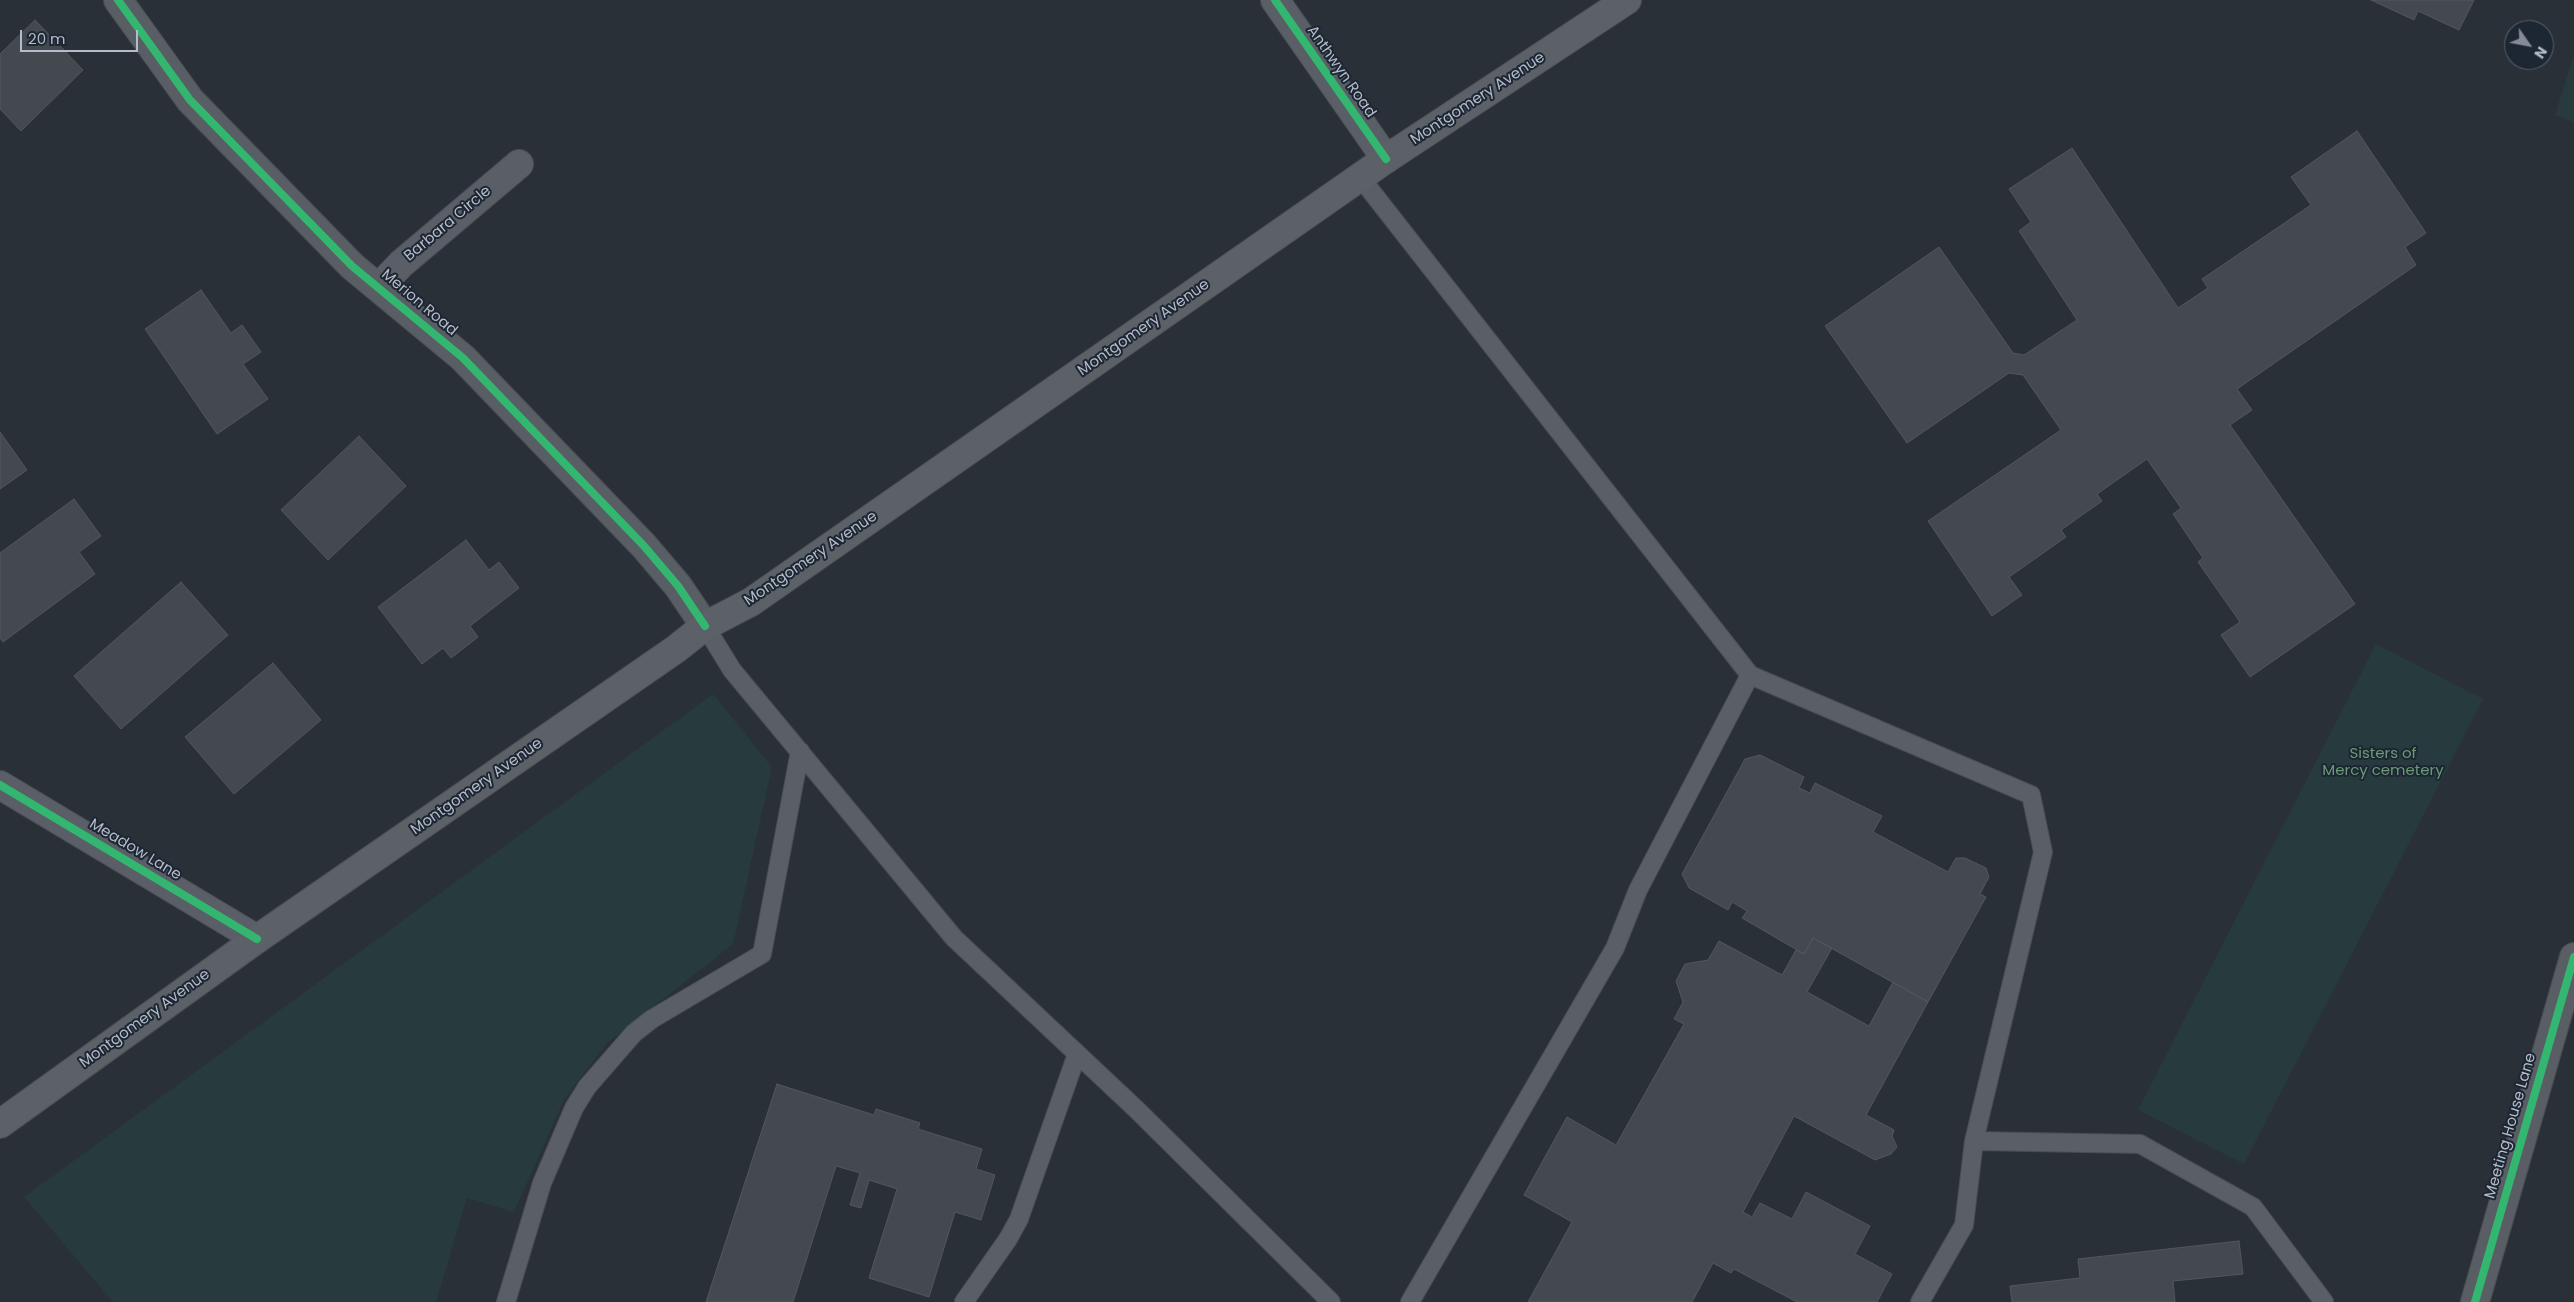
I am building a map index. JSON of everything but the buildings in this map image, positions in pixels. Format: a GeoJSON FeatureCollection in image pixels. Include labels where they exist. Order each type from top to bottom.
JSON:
{"type":"FeatureCollection","features":[{"type":"Feature","properties":{"kind":"main road","name":"Montgomery Avenue"},"geometry":{"type":"LineString","coordinates":[[0,1124],[257,939],[676,649],[705,626],[751,602],[1386,159],[1627,0]]}},
{"type":"Feature","properties":{"kind":"street","name":"Merion Road"},"geometry":{"type":"LineString","coordinates":[[118,0],[190,100],[345,259],[463,358],[649,553],[678,586],[705,626]]}},
{"type":"Feature","properties":{"kind":"street","name":"Anthwyn Road"},"geometry":{"type":"LineString","coordinates":[[1274,0],[1386,159]]}},
{"type":"Feature","properties":{"kind":"street","name":"Barbara Circle"},"geometry":{"type":"LineString","coordinates":[[379,287],[401,264],[519,164]]}},
{"type":"Feature","properties":{"kind":"street","name":"Meadow Lane"},"geometry":{"type":"LineString","coordinates":[[0,785],[257,939]]}},
{"type":"Feature","properties":{"kind":"street","name":"Meeting House Lane"},"geometry":{"type":"LineString","coordinates":[[2475,1302],[2574,957]]}},
{"type":"Feature","properties":{"kind":"lane"},"geometry":{"type":"LineString","coordinates":[[1360,177],[1750,676],[2031,794],[2043,852],[1974,1141],[1964,1225],[1920,1302]]}},
{"type":"Feature","properties":{"kind":"lane"},"geometry":{"type":"LineString","coordinates":[[705,626],[732,670],[954,938],[1077,1054],[1331,1302]]}},
{"type":"Feature","properties":{"kind":"lane"},"geometry":{"type":"LineString","coordinates":[[1410,1302],[1614,948],[1638,890],[1750,676]]}},
{"type":"Feature","properties":{"kind":"lane"},"geometry":{"type":"LineString","coordinates":[[506,1302],[542,1184],[564,1130],[587,1087],[634,1033],[652,1019],[762,954],[800,751]]}},
{"type":"Feature","properties":{"kind":"lane"},"geometry":{"type":"LineString","coordinates":[[964,1302],[1008,1239],[1019,1219],[1077,1054]]}},
{"type":"Feature","properties":{"kind":"lane"},"geometry":{"type":"LineString","coordinates":[[1974,1141],[2140,1144],[2253,1207],[2324,1302]]}},
{"type":"Feature","properties":{"kind":"green space"},"geometry":{"type":"Polygon","coordinates":[[[2574,54],[2574,122],[2555,115],[2574,54]]]}},
{"type":"Feature","properties":{"kind":"green space","name":"Sisters of Mercy cemetery"},"geometry":{"type":"Polygon","coordinates":[[[2376,644],[2483,699],[2244,1164],[2138,1110],[2376,644]]]}},
{"type":"Feature","properties":{"kind":"green space"},"geometry":{"type":"Polygon","coordinates":[[[713,694],[772,767],[733,944],[606,1044],[564,1100],[514,1212],[467,1198],[436,1302],[113,1302],[24,1197],[713,694]]]}},
{"type":"Feature","properties":{"kind":"cycle path"},"geometry":{"type":"LineString","coordinates":[[118,0],[190,100],[352,266],[463,358],[644,546],[678,586],[705,626]]}},
{"type":"Feature","properties":{"kind":"cycle path"},"geometry":{"type":"LineString","coordinates":[[1275,0],[1386,159]]}},
{"type":"Feature","properties":{"kind":"cycle path"},"geometry":{"type":"LineString","coordinates":[[0,785],[257,939]]}},
{"type":"Feature","properties":{"kind":"cycle path"},"geometry":{"type":"LineString","coordinates":[[2475,1302],[2574,957]]}}]}
